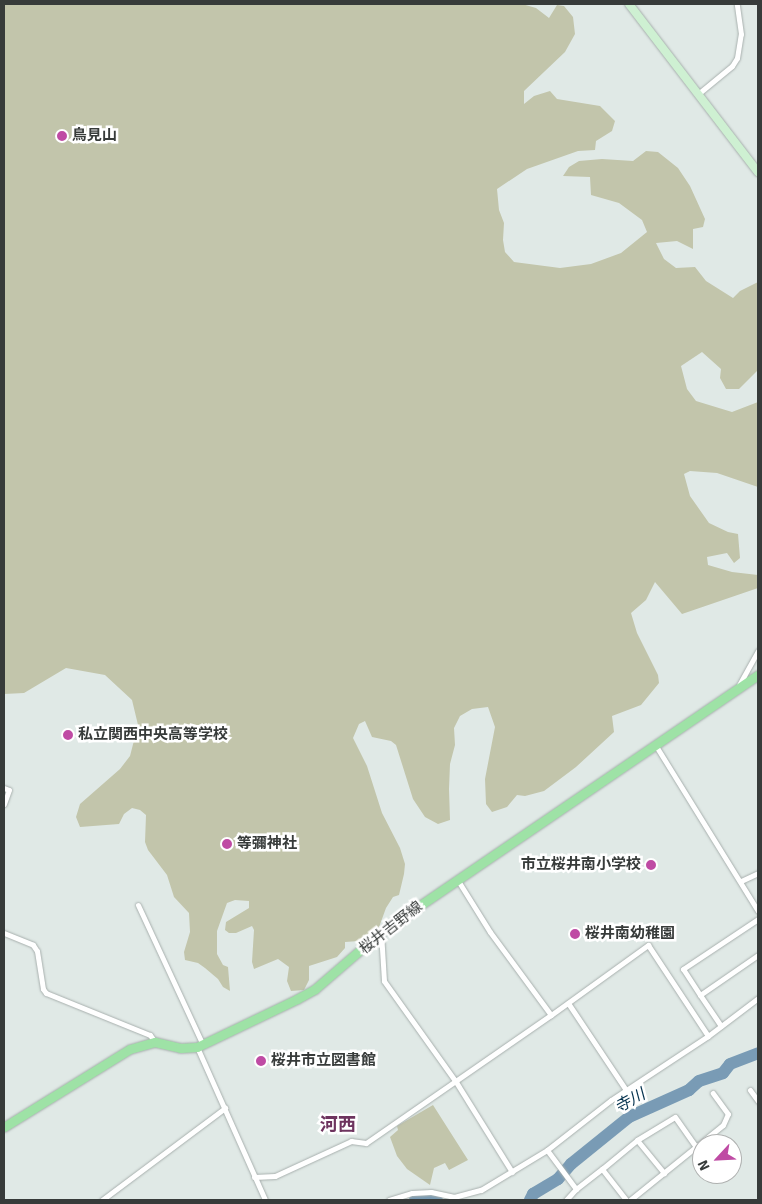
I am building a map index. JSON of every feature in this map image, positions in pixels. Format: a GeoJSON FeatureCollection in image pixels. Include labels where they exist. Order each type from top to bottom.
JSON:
{"type":"FeatureCollection","features":[{"type":"Feature","properties":{"kind":"main road","name":"桜井吉野線"},"geometry":{"type":"LineString","coordinates":[[4,1128],[130,1049],[155,1042],[180,1048],[200,1046],[315,989],[381,932],[758,675]]}},
{"type":"Feature","properties":{"kind":"street"},"geometry":{"type":"LineString","coordinates":[[629,4],[758,172]]}},
{"type":"Feature","properties":{"kind":"street"},"geometry":{"type":"LineString","coordinates":[[698,94],[732,66],[737,58],[741,34],[737,4]]}},
{"type":"Feature","properties":{"kind":"street"},"geometry":{"type":"LineString","coordinates":[[737,690],[758,651]]}},
{"type":"Feature","properties":{"kind":"street"},"geometry":{"type":"LineString","coordinates":[[656,746],[758,911]]}},
{"type":"Feature","properties":{"kind":"street"},"geometry":{"type":"LineString","coordinates":[[4,788],[9,790],[4,804]]}},
{"type":"Feature","properties":{"kind":"street"},"geometry":{"type":"LineString","coordinates":[[741,881],[758,873]]}},
{"type":"Feature","properties":{"kind":"street"},"geometry":{"type":"LineString","coordinates":[[457,879],[490,932],[551,1015]]}},
{"type":"Feature","properties":{"kind":"street"},"geometry":{"type":"LineString","coordinates":[[138,905],[265,1200]]}},
{"type":"Feature","properties":{"kind":"street"},"geometry":{"type":"LineString","coordinates":[[721,1026],[683,969],[758,919]]}},
{"type":"Feature","properties":{"kind":"street"},"geometry":{"type":"LineString","coordinates":[[381,932],[384,981],[456,1082],[512,1172]]}},
{"type":"Feature","properties":{"kind":"street"},"geometry":{"type":"LineString","coordinates":[[4,933],[33,945],[37,951],[43,989],[46,993],[150,1035],[155,1042]]}},
{"type":"Feature","properties":{"kind":"street"},"geometry":{"type":"LineString","coordinates":[[254,1177],[275,1176],[350,1141],[366,1143],[456,1082],[648,945],[708,1036]]}},
{"type":"Feature","properties":{"kind":"street"},"geometry":{"type":"LineString","coordinates":[[700,995],[758,956]]}},
{"type":"Feature","properties":{"kind":"street"},"geometry":{"type":"LineString","coordinates":[[389,1200],[412,1193],[432,1192],[454,1197],[468,1195],[512,1172],[547,1150],[626,1090],[708,1036],[758,998]]}},
{"type":"Feature","properties":{"kind":"street"},"geometry":{"type":"LineString","coordinates":[[568,1003],[626,1090]]}},
{"type":"Feature","properties":{"kind":"street"},"geometry":{"type":"LineString","coordinates":[[750,1090],[758,1101]]}},
{"type":"Feature","properties":{"kind":"street"},"geometry":{"type":"LineString","coordinates":[[712,1134],[723,1125],[728,1114],[713,1093]]}},
{"type":"Feature","properties":{"kind":"street"},"geometry":{"type":"LineString","coordinates":[[102,1200],[224,1108]]}},
{"type":"Feature","properties":{"kind":"street"},"geometry":{"type":"LineString","coordinates":[[566,1200],[576,1189],[637,1140],[675,1117],[692,1141]]}},
{"type":"Feature","properties":{"kind":"street"},"geometry":{"type":"LineString","coordinates":[[637,1140],[664,1172]]}},
{"type":"Feature","properties":{"kind":"street"},"geometry":{"type":"LineString","coordinates":[[547,1150],[576,1189]]}},
{"type":"Feature","properties":{"kind":"street"},"geometry":{"type":"LineString","coordinates":[[602,1169],[628,1200],[692,1150]]}},
{"type":"Feature","properties":{"kind":"green space"},"geometry":{"type":"Polygon","coordinates":[[[4,4],[522,4],[536,8],[549,18],[557,5],[564,6],[573,17],[575,34],[565,52],[524,91],[524,104],[534,96],[550,91],[557,99],[600,106],[615,121],[612,131],[596,141],[595,150],[578,151],[527,169],[497,189],[499,210],[504,223],[503,240],[505,252],[514,262],[560,268],[591,264],[621,253],[647,232],[642,220],[619,203],[591,195],[590,177],[563,176],[569,167],[579,161],[602,159],[633,161],[646,151],[658,152],[678,168],[690,186],[705,219],[703,227],[693,229],[693,249],[677,241],[656,243],[664,259],[676,268],[695,267],[706,281],[733,298],[740,291],[758,282],[758,370],[739,389],[726,389],[720,378],[721,369],[702,352],[681,366],[687,389],[696,401],[732,412],[758,402],[758,487],[717,473],[690,471],[684,474],[690,496],[709,523],[728,532],[738,534],[740,558],[734,563],[727,553],[707,557],[708,565],[732,572],[758,575],[758,588],[682,614],[655,582],[646,600],[631,613],[637,633],[658,675],[659,683],[641,705],[612,716],[614,732],[576,767],[544,791],[525,796],[517,795],[507,807],[492,812],[486,804],[485,779],[495,727],[488,707],[472,709],[460,716],[454,728],[455,745],[450,764],[450,820],[438,824],[425,817],[413,799],[396,745],[391,741],[372,737],[365,721],[359,724],[353,738],[367,766],[382,813],[400,848],[405,864],[404,874],[399,895],[393,897],[386,908],[378,930],[359,941],[345,942],[345,948],[337,957],[309,966],[309,980],[304,990],[291,991],[287,981],[289,967],[278,959],[254,969],[252,962],[254,930],[252,926],[236,933],[229,933],[225,930],[226,922],[249,908],[249,901],[235,900],[227,903],[217,931],[217,954],[223,965],[228,967],[230,991],[223,987],[218,979],[198,963],[185,960],[184,952],[190,932],[189,913],[174,897],[167,875],[148,850],[145,842],[146,815],[140,810],[132,808],[124,814],[119,824],[80,827],[76,817],[80,804],[120,769],[130,756],[138,725],[132,700],[105,675],[66,668],[24,693],[4,694],[4,4]]]}},
{"type":"Feature","properties":{"kind":"green space"},"geometry":{"type":"Polygon","coordinates":[[[433,1105],[468,1160],[449,1170],[445,1163],[434,1168],[430,1185],[407,1169],[397,1156],[390,1137],[398,1130],[397,1126],[433,1105]]]}},
{"type":"Feature","properties":{"kind":"waterway","name":"寺川"},"geometry":{"type":"LineString","coordinates":[[530,1200],[533,1194],[558,1179],[571,1164],[629,1117],[689,1090],[699,1081],[723,1073],[730,1064],[758,1053]]}},
{"type":"Feature","properties":{"kind":"waterway","name":"寺川"},"geometry":{"type":"LineString","coordinates":[[415,1200],[427,1198],[437,1200]]}},
{"type":"Feature","properties":{"kind":"place","name":"鳥見山"},"geometry":{"type":"Point","coordinates":[62,136]}},
{"type":"Feature","properties":{"kind":"place","name":"私立関西中央高等学校"},"geometry":{"type":"Point","coordinates":[68,735]}},
{"type":"Feature","properties":{"kind":"place","name":"等彌神社"},"geometry":{"type":"Point","coordinates":[227,844]}},
{"type":"Feature","properties":{"kind":"place","name":"市立桜井南小学校"},"geometry":{"type":"Point","coordinates":[651,865]}},
{"type":"Feature","properties":{"kind":"place","name":"桜井南幼稚園"},"geometry":{"type":"Point","coordinates":[575,934]}},
{"type":"Feature","properties":{"kind":"place","name":"桜井市立図書館"},"geometry":{"type":"Point","coordinates":[261,1061]}},
{"type":"Feature","properties":{"kind":"district","name":"河西"},"geometry":{"type":"Point","coordinates":[338,1125]}}]}
